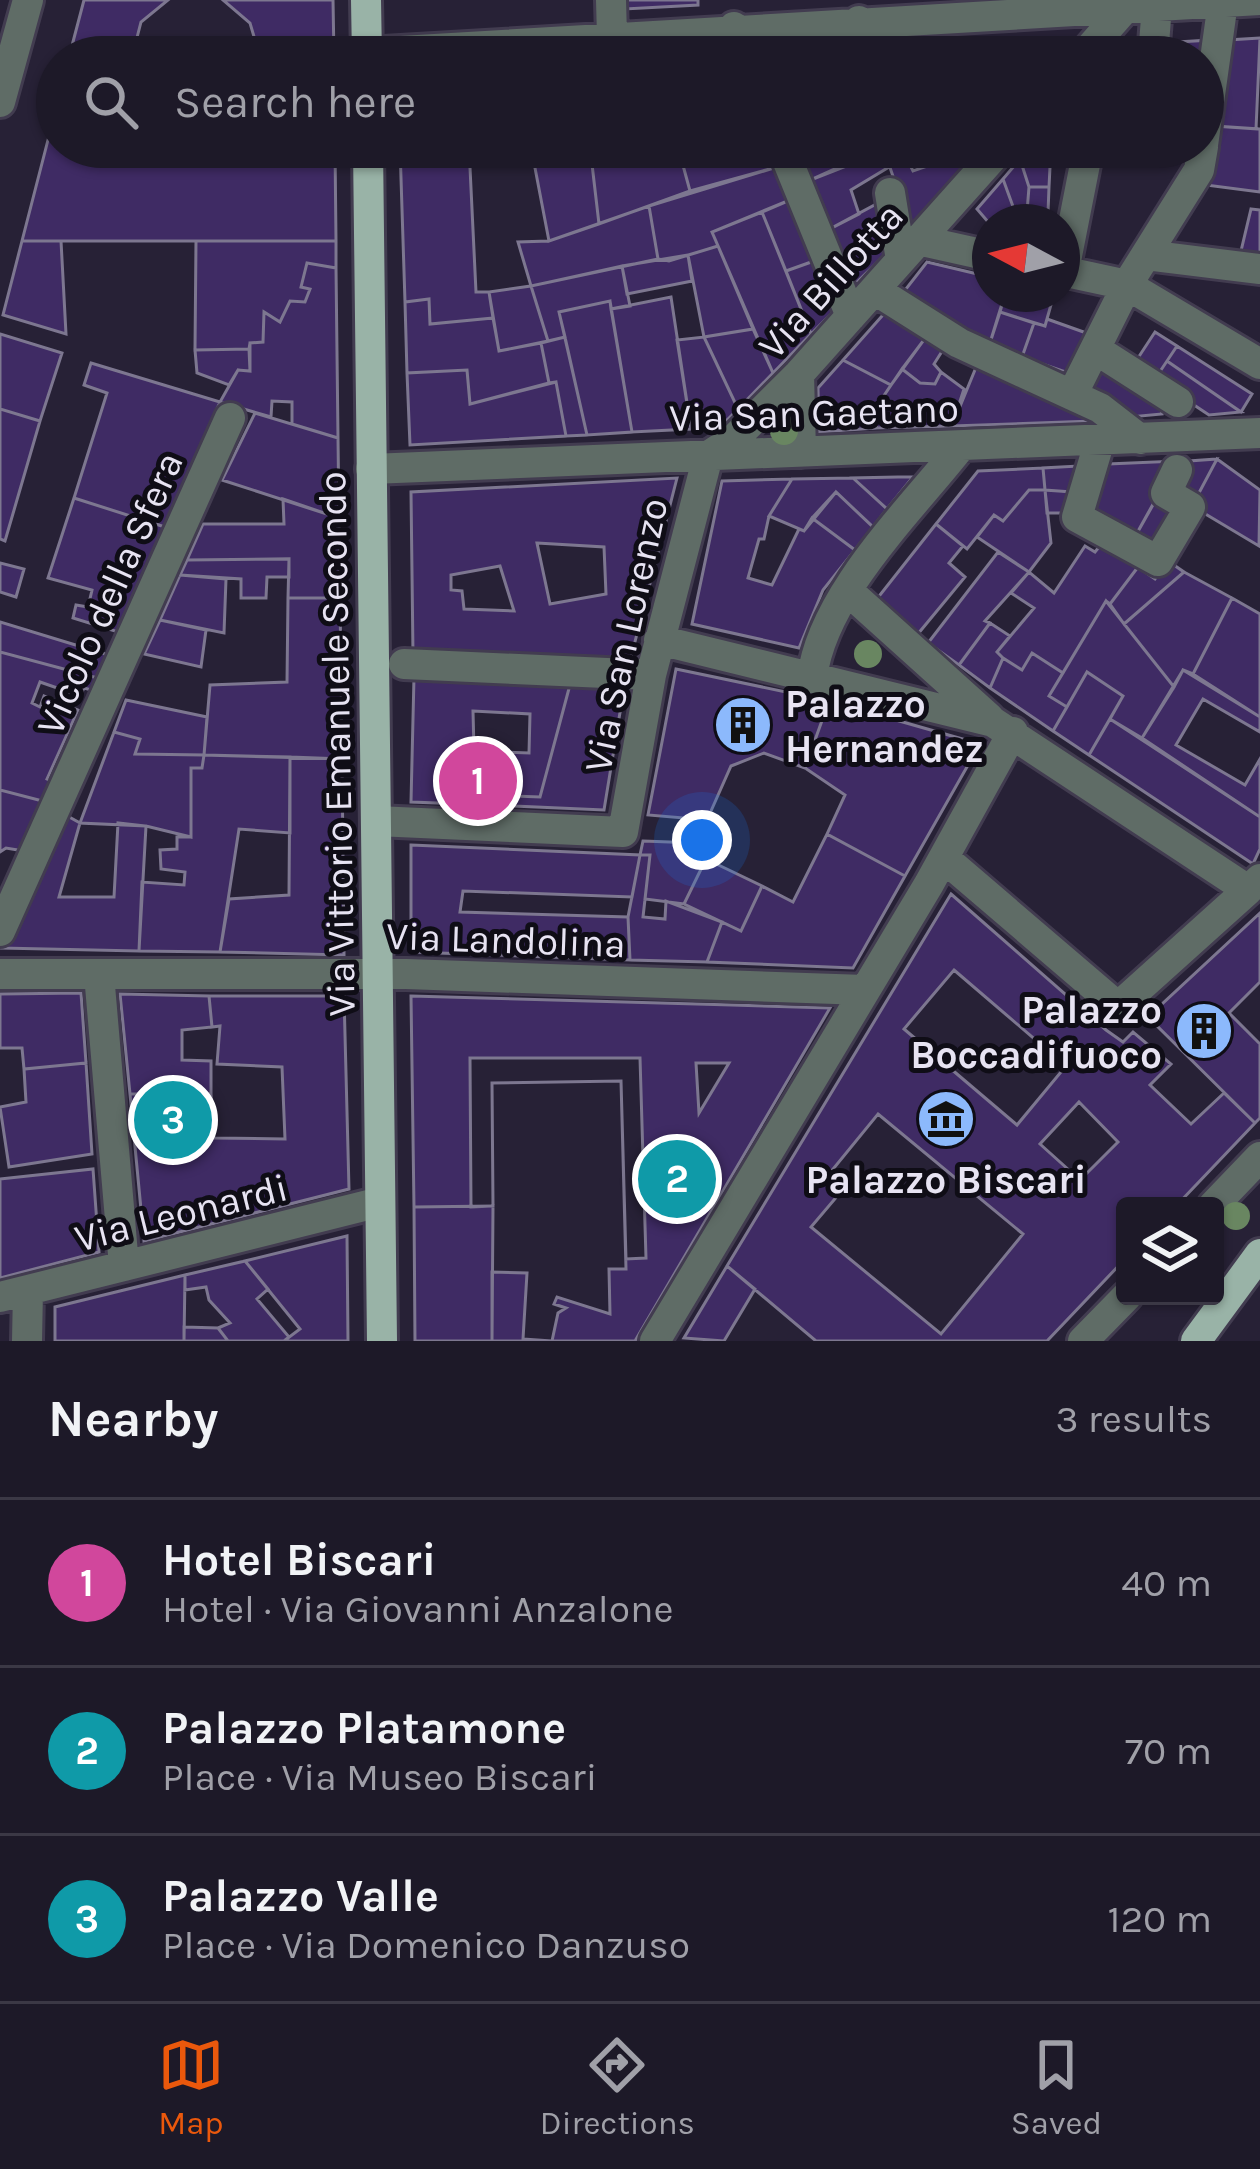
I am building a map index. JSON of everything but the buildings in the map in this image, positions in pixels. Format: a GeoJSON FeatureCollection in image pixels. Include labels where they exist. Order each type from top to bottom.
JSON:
{"type":"FeatureCollection","features":[{"type":"Feature","properties":{"kind":"main road"},"geometry":{"type":"LineString","coordinates":[[366,0],[367,36]]}},
{"type":"Feature","properties":{"kind":"main road","name":"Via Vittorio Emanuele Secondo"},"geometry":{"type":"LineString","coordinates":[[368,168],[382,1341]]}},
{"type":"Feature","properties":{"kind":"main road"},"geometry":{"type":"LineString","coordinates":[[1196,1341],[1260,1255]]}},
{"type":"Feature","properties":{"kind":"main road"},"geometry":{"type":"LineString","coordinates":[[1221,1341],[1260,1255]]}},
{"type":"Feature","properties":{"kind":"street"},"geometry":{"type":"LineString","coordinates":[[0,102],[28,0]]}},
{"type":"Feature","properties":{"kind":"street"},"geometry":{"type":"LineString","coordinates":[[611,0],[618,35]]}},
{"type":"Feature","properties":{"kind":"street"},"geometry":{"type":"LineString","coordinates":[[605,36],[720,18],[859,21],[924,9],[1260,0]]}},
{"type":"Feature","properties":{"kind":"street"},"geometry":{"type":"LineString","coordinates":[[1218,36],[1223,2]]}},
{"type":"Feature","properties":{"kind":"street"},"geometry":{"type":"LineString","coordinates":[[1107,36],[1142,6]]}},
{"type":"Feature","properties":{"kind":"street"},"geometry":{"type":"LineString","coordinates":[[1142,6],[1148,36]]}},
{"type":"Feature","properties":{"kind":"street"},"geometry":{"type":"LineString","coordinates":[[859,21],[863,36]]}},
{"type":"Feature","properties":{"kind":"street"},"geometry":{"type":"LineString","coordinates":[[791,168],[851,316]]}},
{"type":"Feature","properties":{"kind":"street","name":"Via Billotta"},"geometry":{"type":"LineString","coordinates":[[708,456],[734,440],[799,374],[983,168]]}},
{"type":"Feature","properties":{"kind":"street"},"geometry":{"type":"LineString","coordinates":[[1077,204],[1085,168]]}},
{"type":"Feature","properties":{"kind":"street"},"geometry":{"type":"LineString","coordinates":[[1072,395],[1127,285],[1194,168]]}},
{"type":"Feature","properties":{"kind":"street"},"geometry":{"type":"LineString","coordinates":[[890,193],[910,250],[972,255]]}},
{"type":"Feature","properties":{"kind":"street"},"geometry":{"type":"LineString","coordinates":[[1146,255],[1260,269]]}},
{"type":"Feature","properties":{"kind":"street"},"geometry":{"type":"LineString","coordinates":[[1080,275],[1127,285],[1260,364]]}},
{"type":"Feature","properties":{"kind":"street"},"geometry":{"type":"LineString","coordinates":[[875,290],[959,343],[1100,408],[1140,439]]}},
{"type":"Feature","properties":{"kind":"street"},"geometry":{"type":"LineString","coordinates":[[1095,349],[1178,402]]}},
{"type":"Feature","properties":{"kind":"street"},"geometry":{"type":"LineString","coordinates":[[799,374],[801,452]]}},
{"type":"Feature","properties":{"kind":"street","name":"Vicolo della Sfera"},"geometry":{"type":"LineString","coordinates":[[0,932],[230,418]]}},
{"type":"Feature","properties":{"kind":"street","name":"Via San Gaetano"},"geometry":{"type":"LineString","coordinates":[[371,469],[1260,433]]}},
{"type":"Feature","properties":{"kind":"street"},"geometry":{"type":"LineString","coordinates":[[1100,440],[1077,517],[1158,562],[1190,507],[1166,493],[1177,470]]}},
{"type":"Feature","properties":{"kind":"street"},"geometry":{"type":"LineString","coordinates":[[812,678],[815,652],[832,611],[961,446]]}},
{"type":"Feature","properties":{"kind":"street","name":"Via San Lorenzo"},"geometry":{"type":"LineString","coordinates":[[376,821],[623,832],[651,674],[708,456]]}},
{"type":"Feature","properties":{"kind":"street"},"geometry":{"type":"LineString","coordinates":[[848,591],[1003,727],[1254,885],[1118,1007],[936,871]]}},
{"type":"Feature","properties":{"kind":"street"},"geometry":{"type":"LineString","coordinates":[[659,640],[1003,727]]}},
{"type":"Feature","properties":{"kind":"street"},"geometry":{"type":"LineString","coordinates":[[404,664],[651,674]]}},
{"type":"Feature","properties":{"kind":"street"},"geometry":{"type":"LineString","coordinates":[[655,1341],[936,871],[1003,727]]}},
{"type":"Feature","properties":{"kind":"street","name":"Via Landolina"},"geometry":{"type":"LineString","coordinates":[[0,974],[378,974],[866,990]]}},
{"type":"Feature","properties":{"kind":"street"},"geometry":{"type":"LineString","coordinates":[[99,974],[124,1266]]}},
{"type":"Feature","properties":{"kind":"street"},"geometry":{"type":"LineString","coordinates":[[1222,1197],[1260,1157]]}},
{"type":"Feature","properties":{"kind":"street","name":"Via Leonardi"},"geometry":{"type":"LineString","coordinates":[[14,1293],[380,1202]]}},
{"type":"Feature","properties":{"kind":"street"},"geometry":{"type":"LineString","coordinates":[[14,1293],[27,1341]]}},
{"type":"Feature","properties":{"kind":"street"},"geometry":{"type":"LineString","coordinates":[[1084,1341],[1118,1305]]}},
{"type":"Feature","properties":{"kind":"place","name":"Palazzo Hernandez"},"geometry":{"type":"Point","coordinates":[743,725]}},
{"type":"Feature","properties":{"kind":"place","name":"Hotel Biscari"},"geometry":{"type":"Point","coordinates":[478,781]}},
{"type":"Feature","properties":{"kind":"place","name":"Palazzo Boccadifuoco"},"geometry":{"type":"Point","coordinates":[1204,1031]}},
{"type":"Feature","properties":{"kind":"place","name":"Palazzo Biscari"},"geometry":{"type":"Point","coordinates":[946,1119]}},
{"type":"Feature","properties":{"kind":"place","name":"Palazzo Valle"},"geometry":{"type":"Point","coordinates":[173,1120]}},
{"type":"Feature","properties":{"kind":"place","name":"Palazzo Platamone"},"geometry":{"type":"Point","coordinates":[677,1179]}}]}
